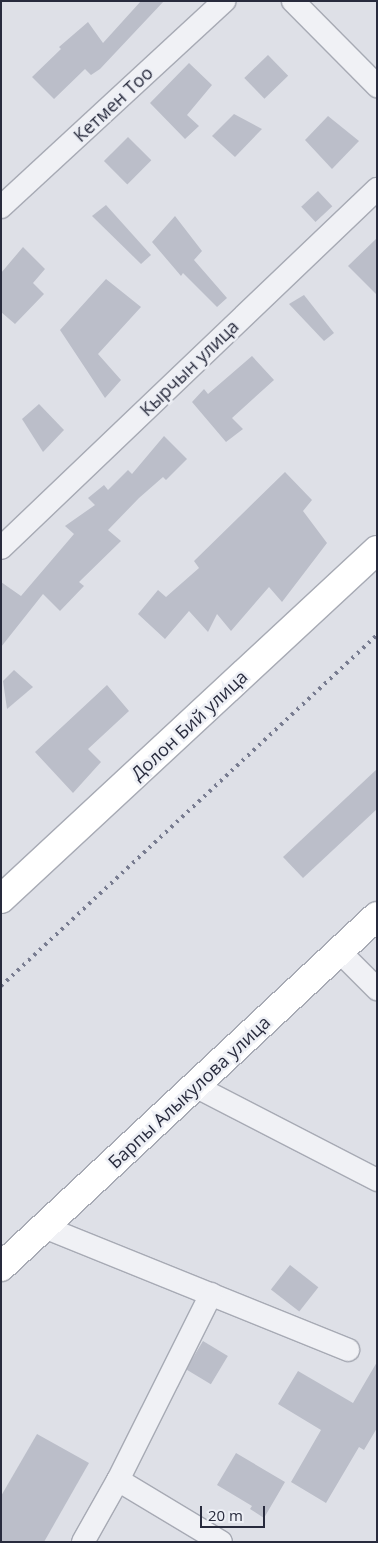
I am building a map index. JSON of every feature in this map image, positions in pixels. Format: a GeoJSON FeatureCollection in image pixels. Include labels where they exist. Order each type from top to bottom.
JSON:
{"type":"FeatureCollection","features":[{"type":"Feature","properties":{"kind":"main road","name":"Долон Бий улица"},"geometry":{"type":"LineString","coordinates":[[1,899],[377,550]]}},
{"type":"Feature","properties":{"kind":"main road","name":"Барпы Алыкулова улица"},"geometry":{"type":"LineString","coordinates":[[1,1267],[377,916]]}},
{"type":"Feature","properties":{"kind":"street","name":"Кетмен Тоо"},"geometry":{"type":"LineString","coordinates":[[1,208],[224,1]]}},
{"type":"Feature","properties":{"kind":"street"},"geometry":{"type":"LineString","coordinates":[[293,1],[377,86]]}},
{"type":"Feature","properties":{"kind":"street","name":"Кырчын улица"},"geometry":{"type":"LineString","coordinates":[[1,548],[377,189]]}},
{"type":"Feature","properties":{"kind":"street"},"geometry":{"type":"LineString","coordinates":[[339,951],[377,989]]}},
{"type":"Feature","properties":{"kind":"street"},"geometry":{"type":"LineString","coordinates":[[195,1086],[377,1180]]}},
{"type":"Feature","properties":{"kind":"street"},"geometry":{"type":"LineString","coordinates":[[44,1227],[348,1350]]}},
{"type":"Feature","properties":{"kind":"street"},"geometry":{"type":"LineString","coordinates":[[83,1542],[118,1480],[211,1294]]}},
{"type":"Feature","properties":{"kind":"street"},"geometry":{"type":"LineString","coordinates":[[118,1480],[221,1542]]}},
{"type":"Feature","properties":{"kind":"building"},"geometry":{"type":"Polygon","coordinates":[[[141,1],[164,1],[100,69],[91,75],[85,69],[54,99],[32,77],[61,49],[59,47],[88,22],[103,43],[141,1]]]}},
{"type":"Feature","properties":{"kind":"building"},"geometry":{"type":"Polygon","coordinates":[[[268,55],[288,76],[264,99],[244,78],[268,55]]]}},
{"type":"Feature","properties":{"kind":"building"},"geometry":{"type":"Polygon","coordinates":[[[189,63],[212,85],[187,115],[199,126],[185,139],[150,103],[189,63]]]}},
{"type":"Feature","properties":{"kind":"building"},"geometry":{"type":"Polygon","coordinates":[[[234,114],[262,129],[235,157],[212,136],[234,114]]]}},
{"type":"Feature","properties":{"kind":"building"},"geometry":{"type":"Polygon","coordinates":[[[328,116],[359,141],[332,169],[305,140],[328,116]]]}},
{"type":"Feature","properties":{"kind":"building"},"geometry":{"type":"Polygon","coordinates":[[[128,137],[151,160],[127,184],[104,161],[128,137]]]}},
{"type":"Feature","properties":{"kind":"building"},"geometry":{"type":"Polygon","coordinates":[[[318,191],[332,206],[316,222],[301,207],[318,191]]]}},
{"type":"Feature","properties":{"kind":"building"},"geometry":{"type":"Polygon","coordinates":[[[106,205],[151,255],[141,264],[92,216],[106,205]]]}},
{"type":"Feature","properties":{"kind":"building"},"geometry":{"type":"Polygon","coordinates":[[[175,216],[202,251],[194,260],[227,298],[217,307],[183,273],[181,276],[152,242],[175,216]]]}},
{"type":"Feature","properties":{"kind":"building"},"geometry":{"type":"Polygon","coordinates":[[[377,238],[377,295],[348,266],[377,238]]]}},
{"type":"Feature","properties":{"kind":"building"},"geometry":{"type":"Polygon","coordinates":[[[23,247],[45,269],[33,283],[44,294],[15,324],[1,312],[1,273],[23,247]]]}},
{"type":"Feature","properties":{"kind":"building"},"geometry":{"type":"Polygon","coordinates":[[[106,279],[141,307],[98,354],[121,380],[105,398],[60,330],[106,279]]]}},
{"type":"Feature","properties":{"kind":"building"},"geometry":{"type":"Polygon","coordinates":[[[304,295],[334,333],[324,341],[289,304],[304,295]]]}},
{"type":"Feature","properties":{"kind":"building"},"geometry":{"type":"Polygon","coordinates":[[[252,356],[274,380],[232,418],[243,429],[226,442],[192,402],[204,389],[208,394],[252,356]]]}},
{"type":"Feature","properties":{"kind":"building"},"geometry":{"type":"Polygon","coordinates":[[[39,404],[64,430],[43,452],[22,419],[39,404]]]}},
{"type":"Feature","properties":{"kind":"building"},"geometry":{"type":"Polygon","coordinates":[[[164,436],[187,459],[166,480],[163,477],[139,498],[108,530],[121,541],[79,582],[84,586],[60,611],[43,594],[1,647],[1,582],[21,596],[74,534],[65,526],[95,505],[88,498],[104,485],[108,490],[128,470],[132,474],[164,436]]]}},
{"type":"Feature","properties":{"kind":"building"},"geometry":{"type":"Polygon","coordinates":[[[285,472],[312,500],[303,511],[327,543],[282,602],[269,587],[231,631],[217,614],[208,632],[189,611],[165,639],[138,614],[158,590],[166,597],[199,568],[194,561],[285,472]]]}},
{"type":"Feature","properties":{"kind":"building"},"geometry":{"type":"Polygon","coordinates":[[[14,670],[33,687],[7,709],[3,681],[14,670]]]}},
{"type":"Feature","properties":{"kind":"building"},"geometry":{"type":"Polygon","coordinates":[[[107,685],[129,711],[88,749],[101,762],[73,793],[35,752],[107,685]]]}},
{"type":"Feature","properties":{"kind":"building"},"geometry":{"type":"Polygon","coordinates":[[[377,769],[377,809],[303,878],[283,857],[377,769]]]}},
{"type":"Feature","properties":{"kind":"building"},"geometry":{"type":"Polygon","coordinates":[[[290,1265],[318,1287],[299,1312],[271,1289],[290,1265]]]}},
{"type":"Feature","properties":{"kind":"building"},"geometry":{"type":"Polygon","coordinates":[[[203,1341],[228,1356],[211,1384],[186,1369],[203,1341]]]}},
{"type":"Feature","properties":{"kind":"building"},"geometry":{"type":"Polygon","coordinates":[[[377,1362],[377,1428],[364,1450],[359,1447],[326,1503],[291,1482],[321,1430],[278,1404],[298,1371],[353,1403],[377,1362]]]}},
{"type":"Feature","properties":{"kind":"building"},"geometry":{"type":"Polygon","coordinates":[[[37,1434],[89,1463],[44,1542],[1,1542],[1,1496],[37,1434]]]}},
{"type":"Feature","properties":{"kind":"building"},"geometry":{"type":"Polygon","coordinates":[[[236,1453],[285,1482],[264,1518],[250,1509],[252,1506],[217,1485],[236,1453]]]}},
{"type":"Feature","properties":{"kind":"railway"},"geometry":{"type":"LineString","coordinates":[[1,986],[377,635]]}}]}
